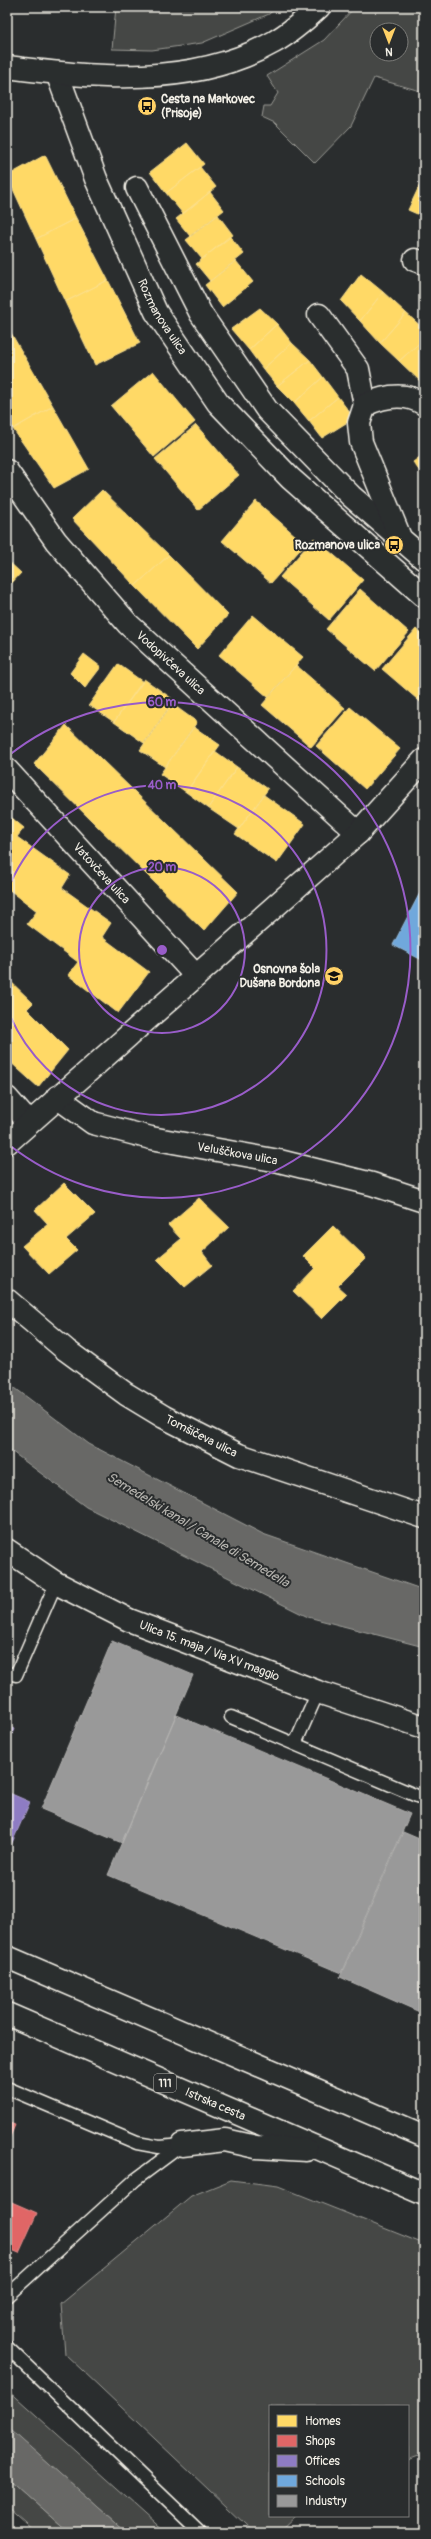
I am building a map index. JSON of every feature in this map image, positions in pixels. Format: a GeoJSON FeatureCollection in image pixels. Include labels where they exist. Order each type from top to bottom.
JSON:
{"type":"FeatureCollection","features":[{"type":"Feature","properties":{"kind":"main road"},"geometry":{"type":"LineString","coordinates":[[7,67],[57,73],[121,77],[173,75],[227,62],[274,43],[319,7]]}},
{"type":"Feature","properties":{"kind":"main road","name":"Rozmanova ulica"},"geometry":{"type":"LineString","coordinates":[[57,73],[96,179],[156,312],[218,403],[290,478],[424,596]]}},
{"type":"Feature","properties":{"kind":"main road"},"geometry":{"type":"LineString","coordinates":[[137,188],[201,314],[267,410],[351,496],[424,559]]}},
{"type":"Feature","properties":{"kind":"main road"},"geometry":{"type":"LineString","coordinates":[[319,315],[358,369],[365,405],[359,423],[361,442],[401,539]]}},
{"type":"Feature","properties":{"kind":"main road"},"geometry":{"type":"LineString","coordinates":[[365,405],[383,397],[414,398],[424,404]]}},
{"type":"Feature","properties":{"kind":"main road","name":"Vodopivčeva ulica"},"geometry":{"type":"LineString","coordinates":[[7,471],[56,541],[128,624],[358,833]]}},
{"type":"Feature","properties":{"kind":"main road"},"geometry":{"type":"LineString","coordinates":[[7,1143],[57,1097],[358,833],[424,760]]}},
{"type":"Feature","properties":{"kind":"main road","name":"Vatovčeva ulica"},"geometry":{"type":"LineString","coordinates":[[7,770],[196,976]]}},
{"type":"Feature","properties":{"kind":"main road","name":"Veluščkova ulica"},"geometry":{"type":"LineString","coordinates":[[57,1097],[93,1123],[151,1138],[279,1161],[372,1184],[424,1201]]}},
{"type":"Feature","properties":{"kind":"main road"},"geometry":{"type":"LineString","coordinates":[[7,1098],[29,1123]]}},
{"type":"Feature","properties":{"kind":"main road","name":"Tomšičeva ulica"},"geometry":{"type":"LineString","coordinates":[[7,1300],[66,1350],[126,1394],[164,1417],[239,1455],[424,1518]]}},
{"type":"Feature","properties":{"kind":"main road","name":"Ulica 15. maja / Via XV maggio"},"geometry":{"type":"LineString","coordinates":[[7,1550],[56,1583],[129,1620],[318,1692],[424,1727]]}},
{"type":"Feature","properties":{"kind":"main road"},"geometry":{"type":"LineString","coordinates":[[7,1957],[424,2136]]}},
{"type":"Feature","properties":{"kind":"main road","name":"Istrska cesta"},"geometry":{"type":"LineString","coordinates":[[7,2014],[424,2194]]}},
{"type":"Feature","properties":{"kind":"main road"},"geometry":{"type":"LineString","coordinates":[[182,2145],[225,2140],[256,2146],[323,2151]]}},
{"type":"Feature","properties":{"kind":"lane"},"geometry":{"type":"LineString","coordinates":[[7,1673],[16,1675],[56,1583]]}},
{"type":"Feature","properties":{"kind":"lane"},"geometry":{"type":"LineString","coordinates":[[296,1744],[318,1692]]}},
{"type":"Feature","properties":{"kind":"lane"},"geometry":{"type":"LineString","coordinates":[[231,1717],[424,1799]]}},
{"type":"Feature","properties":{"kind":"lane"},"geometry":{"type":"LineString","coordinates":[[7,2088],[137,2143],[159,2147],[182,2145]]}},
{"type":"Feature","properties":{"kind":"lane"},"geometry":{"type":"LineString","coordinates":[[7,2296],[136,2180],[182,2145]]}},
{"type":"Feature","properties":{"kind":"lane"},"geometry":{"type":"LineString","coordinates":[[7,2347],[200,2532]]}},
{"type":"Feature","properties":{"kind":"shaded area"},"geometry":{"type":"Polygon","coordinates":[[[116,7],[277,7],[269,14],[202,43],[152,50],[112,49],[116,7]]]}},
{"type":"Feature","properties":{"kind":"shaded area"},"geometry":{"type":"Polygon","coordinates":[[[355,7],[424,7],[424,92],[374,78],[351,126],[315,163],[275,123],[262,117],[264,106],[270,106],[278,93],[267,76],[324,40],[355,7]]]}},
{"type":"Feature","properties":{"kind":"shaded area"},"geometry":{"type":"Polygon","coordinates":[[[231,2180],[278,2186],[424,2244],[424,2454],[409,2460],[409,2405],[269,2405],[269,2517],[296,2517],[280,2532],[254,2532],[65,2354],[61,2304],[191,2196],[231,2180]]]}},
{"type":"Feature","properties":{"kind":"shaded area"},"geometry":{"type":"Polygon","coordinates":[[[7,2389],[166,2532],[125,2532],[7,2427],[7,2389]]]}},
{"type":"Feature","properties":{"kind":"shaded area"},"geometry":{"type":"Polygon","coordinates":[[[7,2477],[69,2532],[35,2532],[7,2507],[7,2477]]]}},
{"type":"Feature","properties":{"kind":"water","name":"Semedelski kanal / Canale di Semedella"},"geometry":{"type":"Polygon","coordinates":[[[7,1382],[89,1444],[263,1534],[424,1590],[424,1647],[308,1617],[86,1507],[7,1448],[7,1382]]]}},
{"type":"Feature","properties":{"kind":"water"},"geometry":{"type":"Polygon","coordinates":[[[7,2427],[125,2532],[69,2532],[7,2477],[7,2427]]]}},
{"type":"Feature","properties":{"kind":"building: Homes"},"geometry":{"type":"Polygon","coordinates":[[[187,143],[204,164],[166,193],[150,172],[187,143]]]}},
{"type":"Feature","properties":{"kind":"building: Homes"},"geometry":{"type":"Polygon","coordinates":[[[45,155],[76,218],[36,239],[7,176],[45,155]]]}},
{"type":"Feature","properties":{"kind":"building: Homes"},"geometry":{"type":"Polygon","coordinates":[[[200,167],[216,187],[183,214],[166,193],[200,167]]]}},
{"type":"Feature","properties":{"kind":"building: Homes"},"geometry":{"type":"Polygon","coordinates":[[[424,176],[424,217],[408,210],[424,176]]]}},
{"type":"Feature","properties":{"kind":"building: Homes"},"geometry":{"type":"Polygon","coordinates":[[[210,192],[224,210],[190,236],[176,219],[210,192]]]}},
{"type":"Feature","properties":{"kind":"building: Homes"},"geometry":{"type":"Polygon","coordinates":[[[218,215],[233,235],[202,259],[186,240],[218,215]]]}},
{"type":"Feature","properties":{"kind":"building: Homes"},"geometry":{"type":"Polygon","coordinates":[[[76,218],[108,280],[65,302],[36,239],[76,218]]]}},
{"type":"Feature","properties":{"kind":"building: Homes"},"geometry":{"type":"Polygon","coordinates":[[[230,236],[244,254],[210,281],[196,264],[230,236]]]}},
{"type":"Feature","properties":{"kind":"building: Homes"},"geometry":{"type":"Polygon","coordinates":[[[236,261],[253,282],[222,307],[205,285],[236,261]]]}},
{"type":"Feature","properties":{"kind":"building: Homes"},"geometry":{"type":"Polygon","coordinates":[[[361,274],[383,292],[360,321],[341,301],[361,274]]]}},
{"type":"Feature","properties":{"kind":"building: Homes"},"geometry":{"type":"Polygon","coordinates":[[[108,280],[140,343],[95,365],[65,302],[108,280]]]}},
{"type":"Feature","properties":{"kind":"building: Homes"},"geometry":{"type":"Polygon","coordinates":[[[383,292],[406,313],[380,343],[360,321],[383,292]]]}},
{"type":"Feature","properties":{"kind":"building: Homes"},"geometry":{"type":"Polygon","coordinates":[[[260,308],[277,324],[249,350],[231,329],[260,308]]]}},
{"type":"Feature","properties":{"kind":"building: Homes"},"geometry":{"type":"Polygon","coordinates":[[[406,313],[424,329],[424,339],[399,361],[380,343],[406,313]]]}},
{"type":"Feature","properties":{"kind":"building: Homes"},"geometry":{"type":"Polygon","coordinates":[[[277,324],[292,343],[263,369],[249,350],[277,324]]]}},
{"type":"Feature","properties":{"kind":"building: Homes"},"geometry":{"type":"Polygon","coordinates":[[[7,326],[53,406],[13,429],[7,418],[7,326]]]}},
{"type":"Feature","properties":{"kind":"building: Homes"},"geometry":{"type":"Polygon","coordinates":[[[424,339],[424,378],[421,382],[399,361],[424,339]]]}},
{"type":"Feature","properties":{"kind":"building: Homes"},"geometry":{"type":"Polygon","coordinates":[[[292,343],[310,360],[277,386],[263,369],[292,343]]]}},
{"type":"Feature","properties":{"kind":"building: Homes"},"geometry":{"type":"Polygon","coordinates":[[[310,360],[323,377],[294,403],[277,386],[310,360]]]}},
{"type":"Feature","properties":{"kind":"building: Homes"},"geometry":{"type":"Polygon","coordinates":[[[153,371],[195,422],[154,457],[111,406],[153,371]]]}},
{"type":"Feature","properties":{"kind":"building: Homes"},"geometry":{"type":"Polygon","coordinates":[[[323,377],[338,397],[309,421],[294,403],[323,377]]]}},
{"type":"Feature","properties":{"kind":"building: Homes"},"geometry":{"type":"Polygon","coordinates":[[[338,397],[354,418],[322,438],[309,421],[338,397]]]}},
{"type":"Feature","properties":{"kind":"building: Homes"},"geometry":{"type":"Polygon","coordinates":[[[53,406],[89,469],[54,488],[13,429],[53,406]]]}},
{"type":"Feature","properties":{"kind":"building: Homes"},"geometry":{"type":"Polygon","coordinates":[[[196,425],[239,475],[198,510],[155,459],[196,425]]]}},
{"type":"Feature","properties":{"kind":"building: Homes"},"geometry":{"type":"Polygon","coordinates":[[[424,454],[424,477],[413,462],[424,454]]]}},
{"type":"Feature","properties":{"kind":"building: Homes"},"geometry":{"type":"Polygon","coordinates":[[[102,490],[169,555],[135,586],[72,519],[102,490]]]}},
{"type":"Feature","properties":{"kind":"building: Homes"},"geometry":{"type":"Polygon","coordinates":[[[256,501],[305,544],[271,583],[222,541],[256,501]]]}},
{"type":"Feature","properties":{"kind":"building: Homes"},"geometry":{"type":"Polygon","coordinates":[[[314,538],[363,580],[329,620],[280,577],[314,538]]]}},
{"type":"Feature","properties":{"kind":"building: Homes"},"geometry":{"type":"Polygon","coordinates":[[[169,555],[228,615],[197,649],[135,586],[169,555]]]}},
{"type":"Feature","properties":{"kind":"building: Homes"},"geometry":{"type":"Polygon","coordinates":[[[7,560],[21,573],[7,588],[7,560]]]}},
{"type":"Feature","properties":{"kind":"building: Homes"},"geometry":{"type":"Polygon","coordinates":[[[360,589],[409,632],[375,671],[326,629],[360,589]]]}},
{"type":"Feature","properties":{"kind":"building: Homes"},"geometry":{"type":"Polygon","coordinates":[[[253,615],[303,657],[268,697],[219,655],[253,615]]]}},
{"type":"Feature","properties":{"kind":"building: Homes"},"geometry":{"type":"Polygon","coordinates":[[[416,629],[424,636],[424,705],[382,669],[416,629]]]}},
{"type":"Feature","properties":{"kind":"building: Homes"},"geometry":{"type":"Polygon","coordinates":[[[84,654],[101,667],[85,688],[70,673],[84,654]]]}},
{"type":"Feature","properties":{"kind":"building: Homes"},"geometry":{"type":"Polygon","coordinates":[[[118,664],[143,682],[114,722],[89,705],[118,664]]]}},
{"type":"Feature","properties":{"kind":"building: Homes"},"geometry":{"type":"Polygon","coordinates":[[[296,665],[345,708],[311,747],[262,705],[296,665]]]}},
{"type":"Feature","properties":{"kind":"building: Homes"},"geometry":{"type":"Polygon","coordinates":[[[144,679],[174,700],[144,743],[114,722],[144,679]]]}},
{"type":"Feature","properties":{"kind":"building: Homes"},"geometry":{"type":"Polygon","coordinates":[[[172,704],[197,722],[165,767],[140,750],[172,704]]]}},
{"type":"Feature","properties":{"kind":"building: Homes"},"geometry":{"type":"Polygon","coordinates":[[[350,707],[400,749],[365,789],[316,746],[350,707]]]}},
{"type":"Feature","properties":{"kind":"building: Homes"},"geometry":{"type":"Polygon","coordinates":[[[66,725],[238,892],[204,931],[34,764],[66,725]]]}},
{"type":"Feature","properties":{"kind":"building: Homes"},"geometry":{"type":"Polygon","coordinates":[[[194,727],[220,745],[186,792],[160,774],[194,727]]]}},
{"type":"Feature","properties":{"kind":"building: Homes"},"geometry":{"type":"Polygon","coordinates":[[[215,751],[237,767],[208,808],[186,792],[215,751]]]}},
{"type":"Feature","properties":{"kind":"building: Homes"},"geometry":{"type":"Polygon","coordinates":[[[237,767],[268,789],[239,829],[208,808],[237,767]]]}},
{"type":"Feature","properties":{"kind":"building: Homes"},"geometry":{"type":"Polygon","coordinates":[[[264,795],[305,824],[277,863],[235,834],[264,795]]]}},
{"type":"Feature","properties":{"kind":"building: Homes"},"geometry":{"type":"Polygon","coordinates":[[[7,814],[24,828],[17,837],[70,875],[62,888],[111,923],[102,937],[149,972],[118,1013],[68,975],[78,962],[27,924],[37,911],[7,888],[7,814]]]}},
{"type":"Feature","properties":{"kind":"building: Homes"},"geometry":{"type":"Polygon","coordinates":[[[7,978],[33,1003],[27,1009],[68,1050],[38,1087],[7,1059],[7,978]]]}},
{"type":"Feature","properties":{"kind":"building: Homes"},"geometry":{"type":"Polygon","coordinates":[[[64,1183],[95,1214],[66,1239],[77,1250],[49,1274],[22,1246],[48,1224],[35,1210],[64,1183]]]}},
{"type":"Feature","properties":{"kind":"building: Homes"},"geometry":{"type":"Polygon","coordinates":[[[199,1198],[229,1227],[202,1252],[212,1265],[185,1287],[157,1259],[181,1239],[168,1225],[199,1198]]]}},
{"type":"Feature","properties":{"kind":"building: Homes"},"geometry":{"type":"Polygon","coordinates":[[[333,1226],[366,1258],[338,1286],[347,1294],[322,1319],[293,1291],[315,1268],[303,1256],[333,1226]]]}},
{"type":"Feature","properties":{"kind":"building: Shops"},"geometry":{"type":"Polygon","coordinates":[[[7,2122],[15,2125],[7,2144],[7,2122]]]}},
{"type":"Feature","properties":{"kind":"building: Shops"},"geometry":{"type":"Polygon","coordinates":[[[7,2200],[37,2213],[19,2253],[7,2248],[7,2200]]]}},
{"type":"Feature","properties":{"kind":"building: Offices"},"geometry":{"type":"Polygon","coordinates":[[[7,1726],[14,1729],[7,1746],[7,1726]]]}},
{"type":"Feature","properties":{"kind":"building: Offices"},"geometry":{"type":"Polygon","coordinates":[[[7,1792],[30,1802],[11,1845],[7,1843],[7,1792]]]}},
{"type":"Feature","properties":{"kind":"building: Schools"},"geometry":{"type":"Polygon","coordinates":[[[424,885],[424,961],[393,945],[424,885]]]}},
{"type":"Feature","properties":{"kind":"building: Industry"},"geometry":{"type":"Polygon","coordinates":[[[112,1641],[193,1675],[122,1843],[41,1809],[112,1641]]]}},
{"type":"Feature","properties":{"kind":"building: Industry"},"geometry":{"type":"Polygon","coordinates":[[[176,1715],[410,1814],[341,1973],[108,1875],[176,1715]]]}},
{"type":"Feature","properties":{"kind":"building: Industry"},"geometry":{"type":"Polygon","coordinates":[[[403,1832],[424,1841],[422,2013],[340,1977],[403,1832]]]}},
{"type":"Feature","properties":{"kind":"place","name":"Cesta na Markovec (Prisoje)"},"geometry":{"type":"Point","coordinates":[147,106]}},
{"type":"Feature","properties":{"kind":"place","name":"Rozmanova ulica"},"geometry":{"type":"Point","coordinates":[394,545]}},
{"type":"Feature","properties":{"kind":"place","name":"Osnovna šola Dušana Bordona"},"geometry":{"type":"Point","coordinates":[334,976]}}]}
